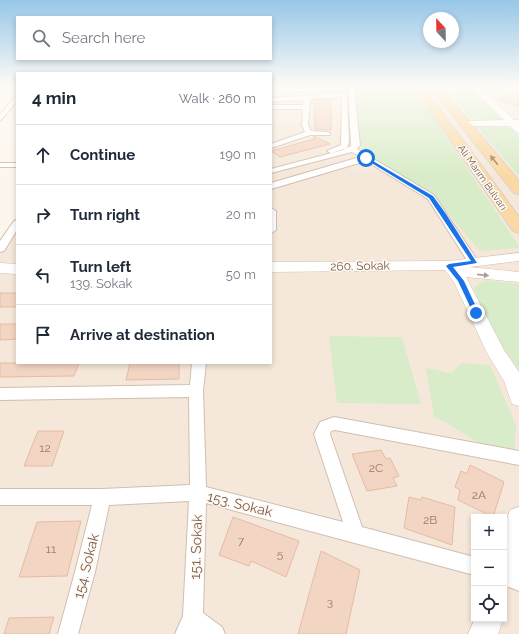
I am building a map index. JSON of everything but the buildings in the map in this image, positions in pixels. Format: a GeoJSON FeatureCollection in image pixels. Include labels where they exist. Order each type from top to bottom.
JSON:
{"type":"FeatureCollection","features":[{"type":"Feature","properties":{"kind":"main road","name":"Ali Marım Bulvarı"},"geometry":{"type":"LineString","coordinates":[[440,117],[519,228]]}},
{"type":"Feature","properties":{"kind":"main road","name":"Ali Marım Bulvarı"},"geometry":{"type":"LineString","coordinates":[[459,117],[519,190]]}},
{"type":"Feature","properties":{"kind":"street"},"geometry":{"type":"LineString","coordinates":[[306,117],[306,125],[309,133]]}},
{"type":"Feature","properties":{"kind":"street"},"geometry":{"type":"LineString","coordinates":[[272,166],[344,146],[345,117]]}},
{"type":"Feature","properties":{"kind":"street"},"geometry":{"type":"LineString","coordinates":[[272,171],[352,149],[356,145],[351,117]]}},
{"type":"Feature","properties":{"kind":"street"},"geometry":{"type":"LineString","coordinates":[[507,117],[517,126]]}},
{"type":"Feature","properties":{"kind":"street"},"geometry":{"type":"LineString","coordinates":[[465,124],[517,126]]}},
{"type":"Feature","properties":{"kind":"street"},"geometry":{"type":"LineString","coordinates":[[272,146],[309,133],[328,134]]}},
{"type":"Feature","properties":{"kind":"street"},"geometry":{"type":"LineString","coordinates":[[352,149],[431,197],[474,263]]}},
{"type":"Feature","properties":{"kind":"street"},"geometry":{"type":"LineString","coordinates":[[272,186],[366,158]]}},
{"type":"Feature","properties":{"kind":"street"},"geometry":{"type":"LineString","coordinates":[[0,165],[16,166]]}},
{"type":"Feature","properties":{"kind":"street"},"geometry":{"type":"LineString","coordinates":[[0,249],[16,225]]}},
{"type":"Feature","properties":{"kind":"street"},"geometry":{"type":"LineString","coordinates":[[449,266],[519,257]]}},
{"type":"Feature","properties":{"kind":"street"},"geometry":{"type":"LineString","coordinates":[[449,266],[470,273],[519,277]]}},
{"type":"Feature","properties":{"kind":"street"},"geometry":{"type":"LineString","coordinates":[[449,266],[461,281],[496,353],[513,379],[519,398]]}},
{"type":"Feature","properties":{"kind":"street","name":"260. Sokak"},"geometry":{"type":"LineString","coordinates":[[272,267],[449,266]]}},
{"type":"Feature","properties":{"kind":"street"},"geometry":{"type":"LineString","coordinates":[[0,268],[16,269]]}},
{"type":"Feature","properties":{"kind":"street","name":"151. Sokak"},"geometry":{"type":"LineString","coordinates":[[189,626],[198,494],[196,391],[199,364]]}},
{"type":"Feature","properties":{"kind":"street"},"geometry":{"type":"LineString","coordinates":[[0,394],[196,391]]}},
{"type":"Feature","properties":{"kind":"street"},"geometry":{"type":"LineString","coordinates":[[356,534],[322,434],[326,427],[334,423],[519,458]]}},
{"type":"Feature","properties":{"kind":"street","name":"153. Sokak"},"geometry":{"type":"LineString","coordinates":[[0,497],[102,497],[198,494],[471,565]]}},
{"type":"Feature","properties":{"kind":"street","name":"154. Sokak"},"geometry":{"type":"LineString","coordinates":[[68,634],[85,572],[102,497]]}},
{"type":"Feature","properties":{"kind":"street"},"geometry":{"type":"LineString","coordinates":[[507,564],[519,519]]}},
{"type":"Feature","properties":{"kind":"street"},"geometry":{"type":"LineString","coordinates":[[507,576],[519,581]]}},
{"type":"Feature","properties":{"kind":"street"},"geometry":{"type":"LineString","coordinates":[[483,634],[488,622]]}},
{"type":"Feature","properties":{"kind":"street"},"geometry":{"type":"LineString","coordinates":[[189,626],[215,634]]}},
{"type":"Feature","properties":{"kind":"shaded area"},"geometry":{"type":"Polygon","coordinates":[[[272,117],[519,117],[519,634],[0,634],[0,240],[16,217],[16,364],[272,364],[272,117]]]}},
{"type":"Feature","properties":{"kind":"green space"},"geometry":{"type":"Polygon","coordinates":[[[359,117],[433,117],[519,248],[480,251],[436,199],[362,154],[359,117]]]}},
{"type":"Feature","properties":{"kind":"green space"},"geometry":{"type":"Polygon","coordinates":[[[469,117],[500,117],[502,119],[502,121],[473,122],[469,117]]]}},
{"type":"Feature","properties":{"kind":"green space"},"geometry":{"type":"Polygon","coordinates":[[[485,126],[511,128],[519,135],[519,176],[477,127],[485,126]]]}},
{"type":"Feature","properties":{"kind":"green space"},"geometry":{"type":"Polygon","coordinates":[[[486,280],[519,284],[519,386],[479,306],[474,287],[486,280]]]}},
{"type":"Feature","properties":{"kind":"green space"},"geometry":{"type":"Polygon","coordinates":[[[329,336],[402,337],[421,404],[337,403],[329,336]]]}},
{"type":"Feature","properties":{"kind":"green space"},"geometry":{"type":"Polygon","coordinates":[[[462,363],[490,365],[516,425],[514,454],[487,448],[445,422],[434,417],[426,368],[451,373],[462,363]]]}},
{"type":"Feature","properties":{"kind":"route"},"geometry":{"type":"LineString","coordinates":[[366,158],[431,197],[474,263],[449,266],[461,281],[476,313]]}}]}
